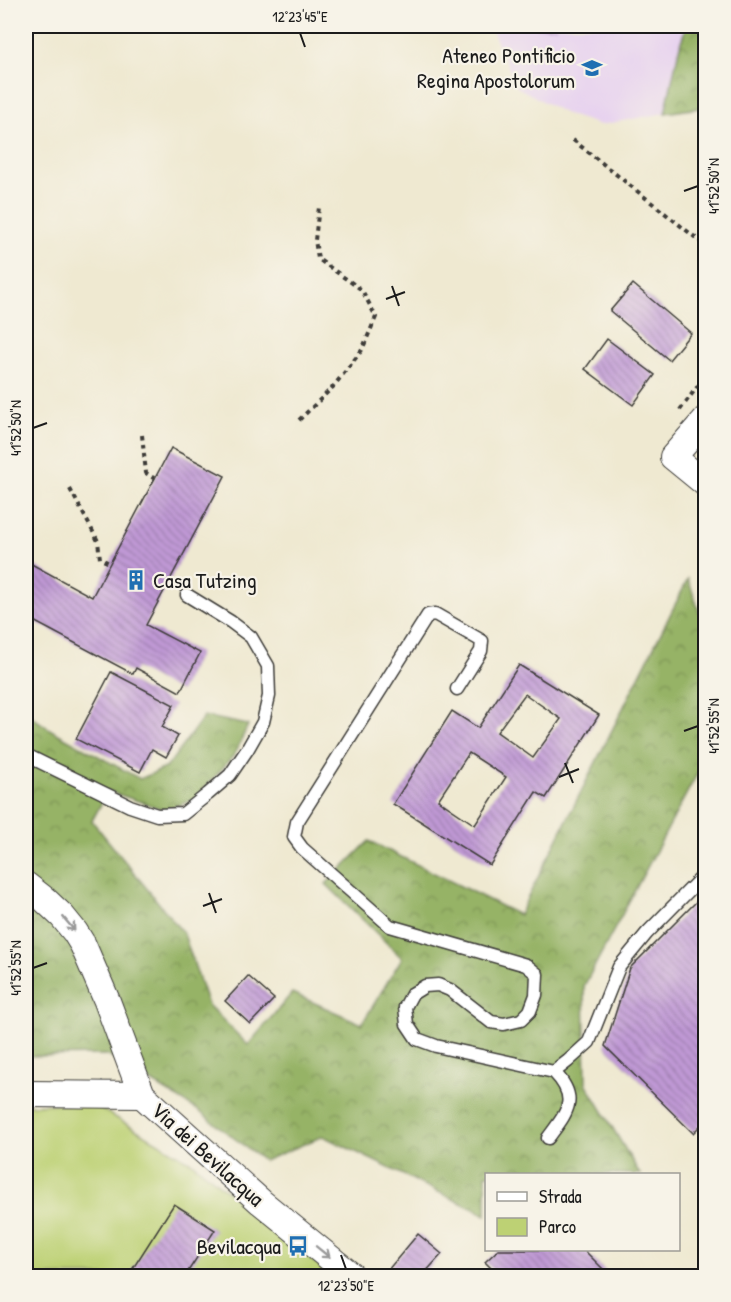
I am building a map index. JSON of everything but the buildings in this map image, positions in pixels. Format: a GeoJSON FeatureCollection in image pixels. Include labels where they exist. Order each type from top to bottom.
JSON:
{"type":"FeatureCollection","features":[{"type":"Feature","properties":{"kind":"street"},"geometry":{"type":"LineString","coordinates":[[705,419],[673,457],[705,484]]}},
{"type":"Feature","properties":{"kind":"street","name":"Via dei Bevilacqua"},"geometry":{"type":"LineString","coordinates":[[26,885],[62,916],[83,945],[107,1000],[142,1095],[261,1202],[352,1276]]}},
{"type":"Feature","properties":{"kind":"street"},"geometry":{"type":"LineString","coordinates":[[26,1094],[142,1095]]}},
{"type":"Feature","properties":{"kind":"lane"},"geometry":{"type":"LineString","coordinates":[[26,755],[130,806],[157,815],[183,814],[230,775],[248,750],[263,722],[269,696],[268,666],[250,637],[231,622],[187,595]]}},
{"type":"Feature","properties":{"kind":"lane"},"geometry":{"type":"LineString","coordinates":[[457,689],[482,651],[482,641],[435,614],[428,615],[297,822],[294,837],[302,848],[390,926],[526,965],[537,974],[536,995],[530,1011],[521,1020],[504,1024],[491,1022],[450,990],[438,985],[425,986],[412,994],[405,1007],[407,1024],[417,1039],[436,1046],[554,1072],[563,1082],[569,1098],[566,1113],[548,1138]]}},
{"type":"Feature","properties":{"kind":"lane"},"geometry":{"type":"LineString","coordinates":[[554,1072],[589,1042],[619,967],[647,933],[705,873]]}},
{"type":"Feature","properties":{"kind":"path"},"geometry":{"type":"LineString","coordinates":[[573,140],[705,246]]}},
{"type":"Feature","properties":{"kind":"path"},"geometry":{"type":"LineString","coordinates":[[298,420],[333,387],[362,350],[376,317],[362,290],[318,259],[315,240],[319,207]]}},
{"type":"Feature","properties":{"kind":"path"},"geometry":{"type":"LineString","coordinates":[[142,435],[146,473],[155,478]]}},
{"type":"Feature","properties":{"kind":"path"},"geometry":{"type":"LineString","coordinates":[[70,489],[98,541],[100,559],[110,563]]}},
{"type":"Feature","properties":{"kind":"shaded area","name":"Ateneo Pontificio Regina Apostolorum"},"geometry":{"type":"Polygon","coordinates":[[[490,26],[686,26],[665,113],[600,125],[566,114],[517,87],[490,26]]]}},
{"type":"Feature","properties":{"kind":"green space"},"geometry":{"type":"Polygon","coordinates":[[[686,26],[705,26],[705,107],[665,113],[679,49],[686,26]]]}},
{"type":"Feature","properties":{"kind":"green space"},"geometry":{"type":"Polygon","coordinates":[[[688,579],[705,628],[705,759],[584,986],[586,1083],[639,1173],[485,1173],[485,1215],[323,1136],[264,1161],[196,1109],[107,1055],[26,1056],[26,713],[53,731],[140,779],[167,767],[204,716],[248,725],[235,754],[195,799],[165,810],[108,791],[92,821],[184,934],[208,1005],[248,1045],[292,993],[362,1024],[402,958],[326,884],[369,841],[519,915],[688,579]]]}},
{"type":"Feature","properties":{"kind":"green space"},"geometry":{"type":"Polygon","coordinates":[[[91,1103],[193,1163],[331,1276],[26,1276],[26,1105],[91,1103]]]}},
{"type":"Feature","properties":{"kind":"place","name":"Ateneo Pontificio Regina Apostolorum"},"geometry":{"type":"Point","coordinates":[592,68]}},
{"type":"Feature","properties":{"kind":"place","name":"Casa Tutzing"},"geometry":{"type":"Point","coordinates":[136,580]}},
{"type":"Feature","properties":{"kind":"place","name":"Bevilacqua"},"geometry":{"type":"Point","coordinates":[298,1246]}}]}
